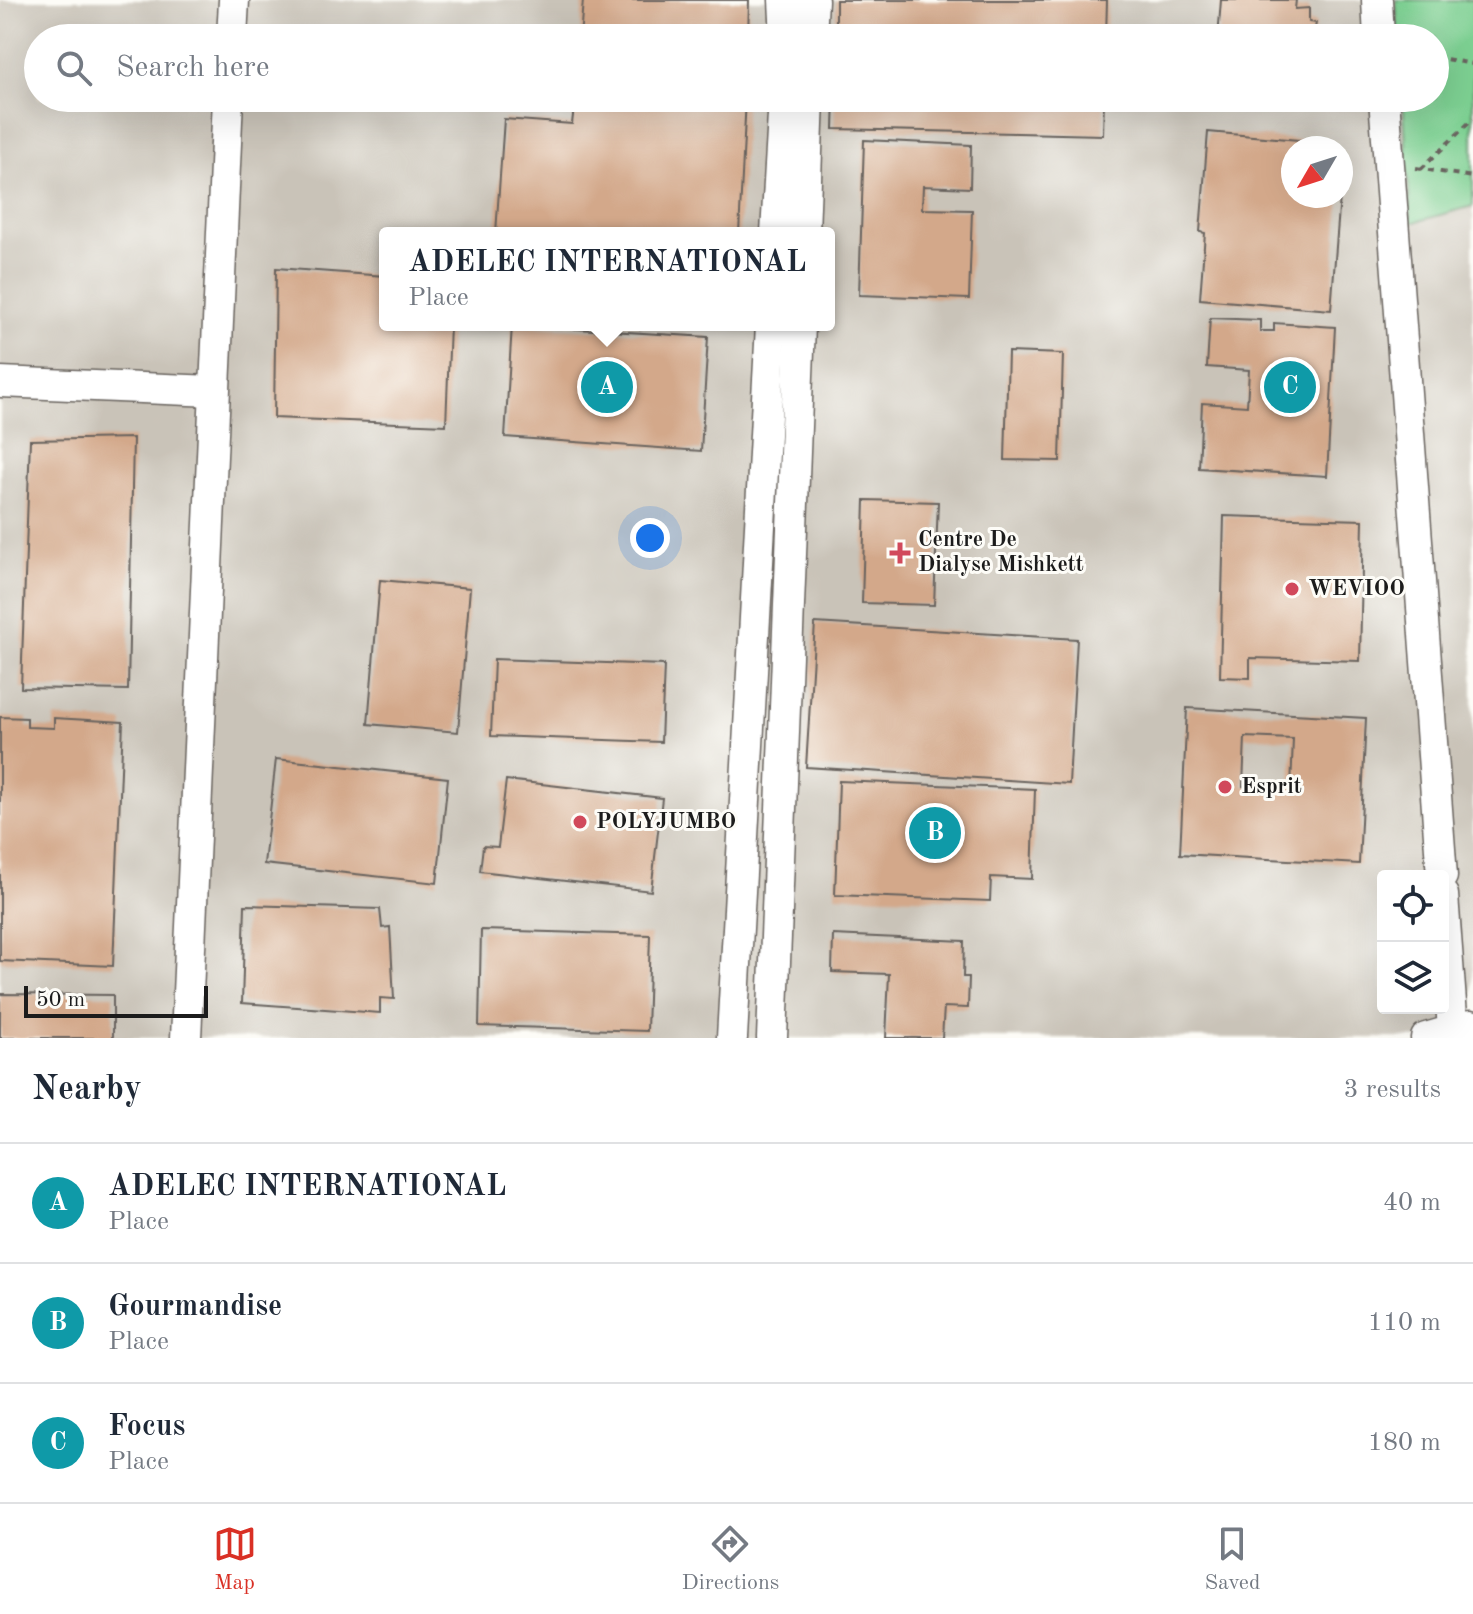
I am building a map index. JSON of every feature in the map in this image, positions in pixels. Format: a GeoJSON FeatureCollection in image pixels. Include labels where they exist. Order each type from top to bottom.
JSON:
{"type":"FeatureCollection","features":[{"type":"Feature","properties":{"kind":"street"},"geometry":{"type":"LineString","coordinates":[[233,24],[234,0]]}},
{"type":"Feature","properties":{"kind":"street"},"geometry":{"type":"LineString","coordinates":[[784,0],[785,24]]}},
{"type":"Feature","properties":{"kind":"street"},"geometry":{"type":"LineString","coordinates":[[812,24],[813,0]]}},
{"type":"Feature","properties":{"kind":"street"},"geometry":{"type":"LineString","coordinates":[[1377,0],[1378,24]]}},
{"type":"Feature","properties":{"kind":"street"},"geometry":{"type":"LineString","coordinates":[[186,1038],[227,112]]}},
{"type":"Feature","properties":{"kind":"street"},"geometry":{"type":"LineString","coordinates":[[776,227],[783,112]]}},
{"type":"Feature","properties":{"kind":"street"},"geometry":{"type":"LineString","coordinates":[[804,227],[808,112]]}},
{"type":"Feature","properties":{"kind":"street"},"geometry":{"type":"LineString","coordinates":[[1385,112],[1442,870]]}},
{"type":"Feature","properties":{"kind":"street"},"geometry":{"type":"LineString","coordinates":[[732,1038],[771,331]]}},
{"type":"Feature","properties":{"kind":"street"},"geometry":{"type":"LineString","coordinates":[[772,1038],[800,331]]}},
{"type":"Feature","properties":{"kind":"street"},"geometry":{"type":"LineString","coordinates":[[0,382],[213,391]]}},
{"type":"Feature","properties":{"kind":"street"},"geometry":{"type":"LineString","coordinates":[[758,552],[792,551]]}},
{"type":"Feature","properties":{"kind":"street"},"geometry":{"type":"LineString","coordinates":[[1446,942],[1451,1031]]}},
{"type":"Feature","properties":{"kind":"path"},"geometry":{"type":"LineString","coordinates":[[1449,60],[1473,64]]}},
{"type":"Feature","properties":{"kind":"path"},"geometry":{"type":"LineString","coordinates":[[1421,169],[1473,119]]}},
{"type":"Feature","properties":{"kind":"path"},"geometry":{"type":"LineString","coordinates":[[1389,163],[1473,177]]}},
{"type":"Feature","properties":{"kind":"shaded area"},"geometry":{"type":"Polygon","coordinates":[[[0,0],[1473,0],[1473,1038],[0,1038],[0,0]]]}},
{"type":"Feature","properties":{"kind":"green space"},"geometry":{"type":"Polygon","coordinates":[[[1396,0],[1473,0],[1473,206],[1411,223],[1404,112],[1449,112],[1449,24],[1397,24],[1396,0]]]}},
{"type":"Feature","properties":{"kind":"building"},"geometry":{"type":"Polygon","coordinates":[[[583,0],[749,0],[748,24],[581,24],[583,0]]]}},
{"type":"Feature","properties":{"kind":"building"},"geometry":{"type":"Polygon","coordinates":[[[836,0],[1107,0],[1106,24],[836,24],[836,0]]]}},
{"type":"Feature","properties":{"kind":"building"},"geometry":{"type":"Polygon","coordinates":[[[1221,0],[1296,0],[1295,9],[1309,8],[1309,22],[1316,23],[1316,24],[1219,24],[1221,0]]]}},
{"type":"Feature","properties":{"kind":"building"},"geometry":{"type":"Polygon","coordinates":[[[573,112],[745,112],[739,227],[496,227],[504,119],[572,124],[573,112]]]}},
{"type":"Feature","properties":{"kind":"building"},"geometry":{"type":"Polygon","coordinates":[[[835,112],[1104,112],[1103,135],[834,129],[835,112]]]}},
{"type":"Feature","properties":{"kind":"building"},"geometry":{"type":"Polygon","coordinates":[[[1208,132],[1281,138],[1281,208],[1339,208],[1331,310],[1200,299],[1205,233],[1200,232],[1208,132]]]}},
{"type":"Feature","properties":{"kind":"building"},"geometry":{"type":"Polygon","coordinates":[[[864,140],[971,145],[970,188],[923,186],[922,209],[972,210],[969,299],[859,295],[864,140]]]}},
{"type":"Feature","properties":{"kind":"building"},"geometry":{"type":"Polygon","coordinates":[[[276,268],[379,276],[379,331],[450,331],[446,425],[274,418],[276,268]]]}},
{"type":"Feature","properties":{"kind":"building"},"geometry":{"type":"Polygon","coordinates":[[[1210,318],[1260,320],[1260,331],[1274,331],[1274,323],[1335,327],[1327,476],[1199,468],[1202,403],[1247,406],[1249,370],[1207,367],[1210,318]]]}},
{"type":"Feature","properties":{"kind":"building"},"geometry":{"type":"Polygon","coordinates":[[[512,331],[610,331],[708,337],[701,451],[505,437],[512,331]]]}},
{"type":"Feature","properties":{"kind":"building"},"geometry":{"type":"Polygon","coordinates":[[[1008,352],[1063,354],[1060,461],[1005,460],[1008,352]]]}},
{"type":"Feature","properties":{"kind":"building"},"geometry":{"type":"Polygon","coordinates":[[[133,438],[128,690],[21,688],[30,440],[133,438]]]}},
{"type":"Feature","properties":{"kind":"building","name":"Centre De Dialyse Mishkett"},"geometry":{"type":"Polygon","coordinates":[[[865,500],[938,502],[934,605],[862,603],[865,500]]]}},
{"type":"Feature","properties":{"kind":"building","name":"WEVIOO"},"geometry":{"type":"Polygon","coordinates":[[[1224,516],[1363,520],[1360,661],[1250,658],[1250,678],[1220,677],[1224,516]]]}},
{"type":"Feature","properties":{"kind":"building"},"geometry":{"type":"Polygon","coordinates":[[[380,580],[470,588],[458,732],[368,724],[380,580]]]}},
{"type":"Feature","properties":{"kind":"building"},"geometry":{"type":"Polygon","coordinates":[[[815,623],[1077,639],[1069,784],[806,767],[815,623]]]}},
{"type":"Feature","properties":{"kind":"building"},"geometry":{"type":"Polygon","coordinates":[[[494,659],[664,665],[661,742],[491,736],[494,659]]]}},
{"type":"Feature","properties":{"kind":"building","name":"Esprit"},"geometry":{"type":"Polygon","coordinates":[[[1187,708],[1366,718],[1359,864],[1180,854],[1187,708]],[[1245,737],[1243,786],[1291,788],[1293,739],[1245,737]]]}},
{"type":"Feature","properties":{"kind":"building"},"geometry":{"type":"Polygon","coordinates":[[[0,717],[27,718],[27,727],[54,728],[54,718],[123,722],[113,966],[0,961],[0,717]]]}},
{"type":"Feature","properties":{"kind":"building"},"geometry":{"type":"Polygon","coordinates":[[[276,759],[448,778],[437,883],[264,864],[276,759]]]}},
{"type":"Feature","properties":{"kind":"building","name":"POLYJUMBO"},"geometry":{"type":"Polygon","coordinates":[[[506,780],[662,798],[651,891],[480,871],[483,846],[498,847],[506,780]]]}},
{"type":"Feature","properties":{"kind":"building"},"geometry":{"type":"Polygon","coordinates":[[[839,781],[1035,789],[1032,879],[991,877],[990,901],[835,895],[839,781]]]}},
{"type":"Feature","properties":{"kind":"building"},"geometry":{"type":"Polygon","coordinates":[[[245,905],[380,909],[382,928],[390,927],[394,999],[380,998],[380,1013],[242,1003],[245,905]]]}},
{"type":"Feature","properties":{"kind":"building"},"geometry":{"type":"Polygon","coordinates":[[[481,930],[650,935],[647,1031],[479,1026],[481,930]]]}},
{"type":"Feature","properties":{"kind":"building"},"geometry":{"type":"Polygon","coordinates":[[[833,935],[964,941],[963,977],[969,977],[968,1008],[944,1007],[942,1038],[886,1038],[889,974],[832,972],[833,935]]]}},
{"type":"Feature","properties":{"kind":"building"},"geometry":{"type":"Polygon","coordinates":[[[0,994],[113,995],[113,1038],[0,1038],[0,994]]]}},
{"type":"Feature","properties":{"kind":"place","name":"ADELEC INTERNATIONAL"},"geometry":{"type":"Point","coordinates":[607,387]}},
{"type":"Feature","properties":{"kind":"place","name":"Focus"},"geometry":{"type":"Point","coordinates":[1290,387]}},
{"type":"Feature","properties":{"kind":"place","name":"Centre De Dialyse Mishkett"},"geometry":{"type":"Point","coordinates":[900,553]}},
{"type":"Feature","properties":{"kind":"place","name":"WEVIOO"},"geometry":{"type":"Point","coordinates":[1292,589]}},
{"type":"Feature","properties":{"kind":"place","name":"Esprit"},"geometry":{"type":"Point","coordinates":[1225,787]}},
{"type":"Feature","properties":{"kind":"place","name":"POLYJUMBO"},"geometry":{"type":"Point","coordinates":[580,822]}},
{"type":"Feature","properties":{"kind":"place","name":"Gourmandise"},"geometry":{"type":"Point","coordinates":[935,833]}}]}
